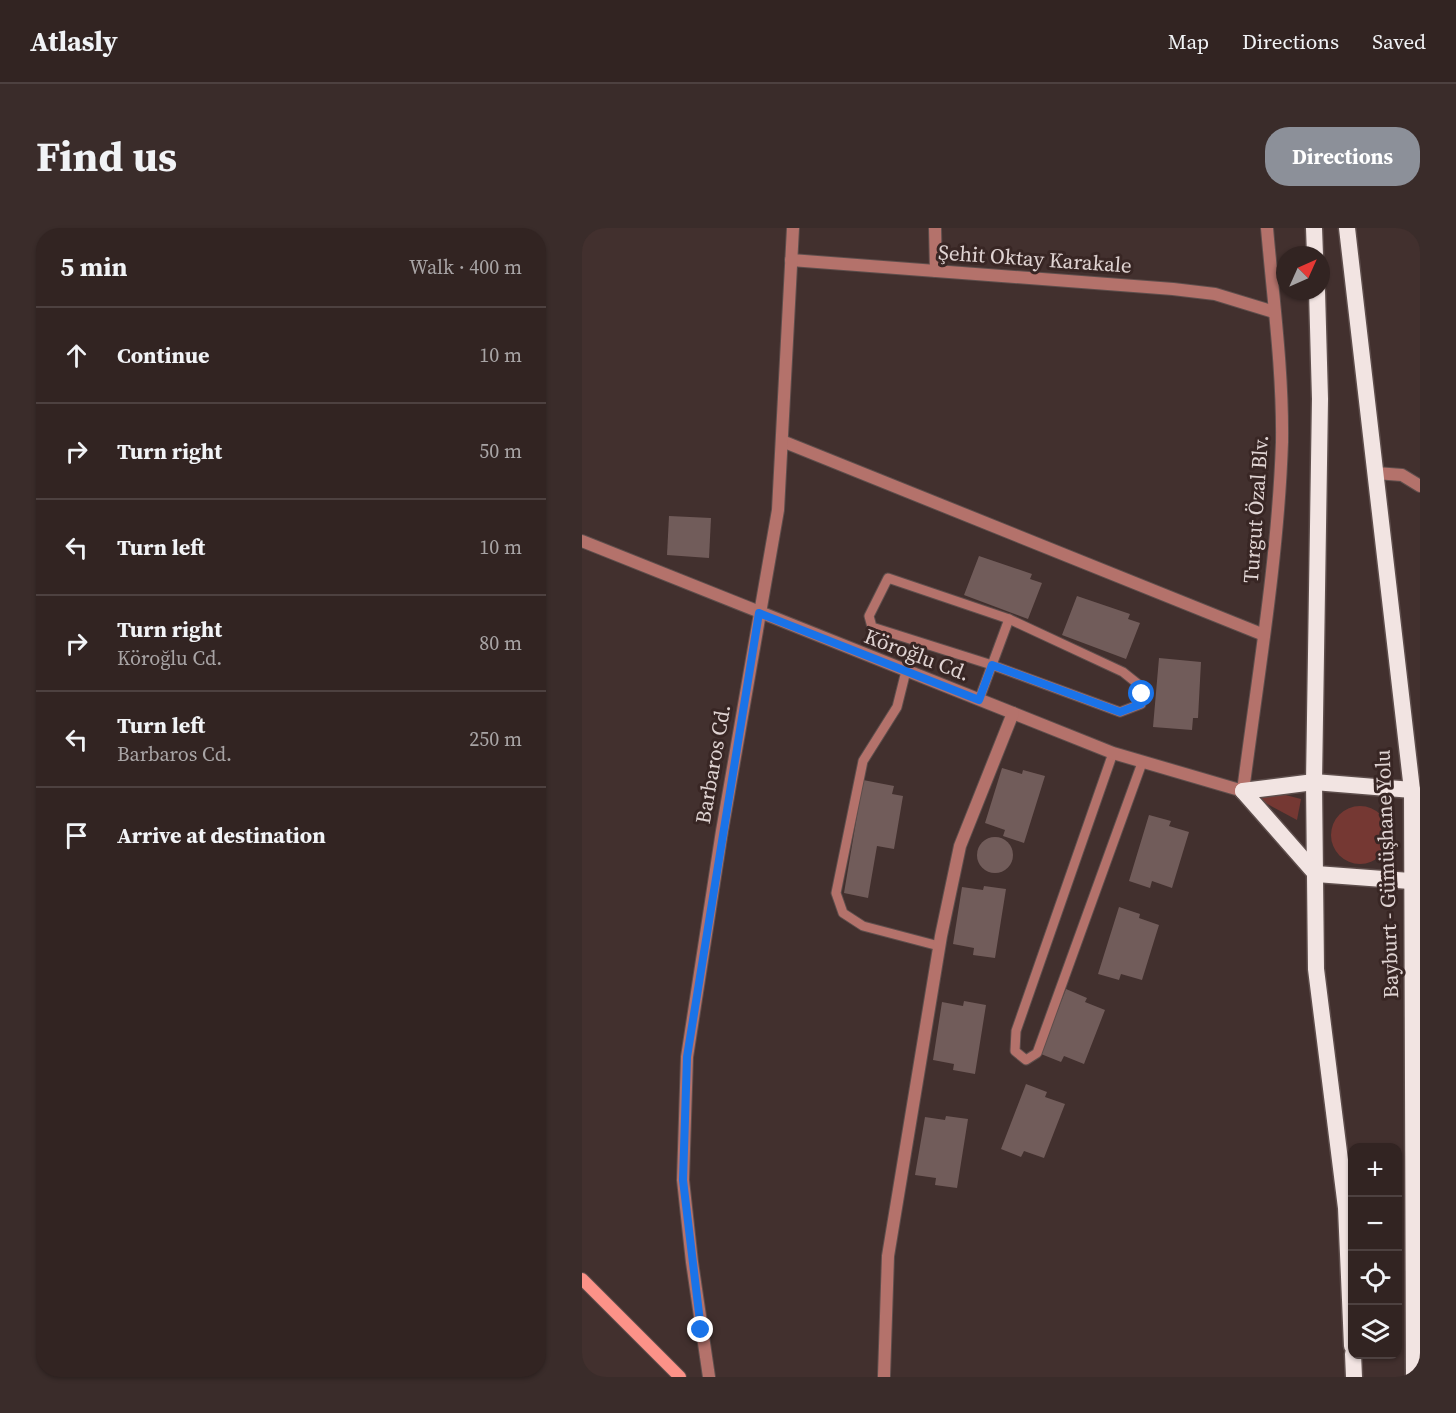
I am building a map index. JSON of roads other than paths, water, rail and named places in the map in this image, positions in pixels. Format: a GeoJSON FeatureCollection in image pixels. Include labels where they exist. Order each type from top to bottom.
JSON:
{"type":"FeatureCollection","features":[{"type":"Feature","properties":{"kind":"highway"},"geometry":{"type":"LineString","coordinates":[[1314,228],[1315,246]]}},
{"type":"Feature","properties":{"kind":"highway","name":"Bayburt - Gümüşhane Yolu"},"geometry":{"type":"LineString","coordinates":[[1347,228],[1376,474],[1414,762],[1416,798],[1411,1235],[1414,1377]]}},
{"type":"Feature","properties":{"kind":"highway"},"geometry":{"type":"LineString","coordinates":[[1317,300],[1320,399],[1314,782],[1316,969],[1346,1208],[1351,1305]]}},
{"type":"Feature","properties":{"kind":"highway"},"geometry":{"type":"LineString","coordinates":[[1243,791],[1314,782],[1416,798]]}},
{"type":"Feature","properties":{"kind":"highway"},"geometry":{"type":"LineString","coordinates":[[1243,791],[1316,874],[1415,882]]}},
{"type":"Feature","properties":{"kind":"highway"},"geometry":{"type":"LineString","coordinates":[[1353,1359],[1354,1377]]}},
{"type":"Feature","properties":{"kind":"main road"},"geometry":{"type":"LineString","coordinates":[[582,1278],[680,1377]]}},
{"type":"Feature","properties":{"kind":"street","name":"Barbaros Cd."},"geometry":{"type":"LineString","coordinates":[[709,1377],[683,1180],[687,1057],[759,613],[778,510],[792,228]]}},
{"type":"Feature","properties":{"kind":"street"},"geometry":{"type":"LineString","coordinates":[[935,228],[936,271]]}},
{"type":"Feature","properties":{"kind":"street","name":"Turgut Özal Blv."},"geometry":{"type":"LineString","coordinates":[[1243,791],[1279,506],[1282,439],[1267,228]]}},
{"type":"Feature","properties":{"kind":"street","name":"Şehit Oktay Karakale"},"geometry":{"type":"LineString","coordinates":[[791,260],[1173,289],[1215,294],[1274,312]]}},
{"type":"Feature","properties":{"kind":"street"},"geometry":{"type":"LineString","coordinates":[[782,441],[1264,635]]}},
{"type":"Feature","properties":{"kind":"street"},"geometry":{"type":"LineString","coordinates":[[1376,474],[1402,475],[1420,486]]}},
{"type":"Feature","properties":{"kind":"street","name":"Köroğlu Cd."},"geometry":{"type":"LineString","coordinates":[[582,541],[1113,753],[1243,791]]}},
{"type":"Feature","properties":{"kind":"street"},"geometry":{"type":"LineString","coordinates":[[884,1376],[888,1256],[939,946],[960,846],[1013,713]]}},
{"type":"Feature","properties":{"kind":"lane"},"geometry":{"type":"LineString","coordinates":[[888,578],[1010,619],[1123,672],[1138,684],[1141,704],[1120,712],[992,665],[872,627],[869,616],[888,578]]}},
{"type":"Feature","properties":{"kind":"lane"},"geometry":{"type":"LineString","coordinates":[[979,700],[1010,619]]}},
{"type":"Feature","properties":{"kind":"lane"},"geometry":{"type":"LineString","coordinates":[[906,671],[897,707],[864,761],[836,893],[843,913],[863,926],[939,946]]}},
{"type":"Feature","properties":{"kind":"lane"},"geometry":{"type":"LineString","coordinates":[[1113,753],[1016,1031],[1015,1051],[1026,1060],[1037,1053],[1142,763]]}}]}
